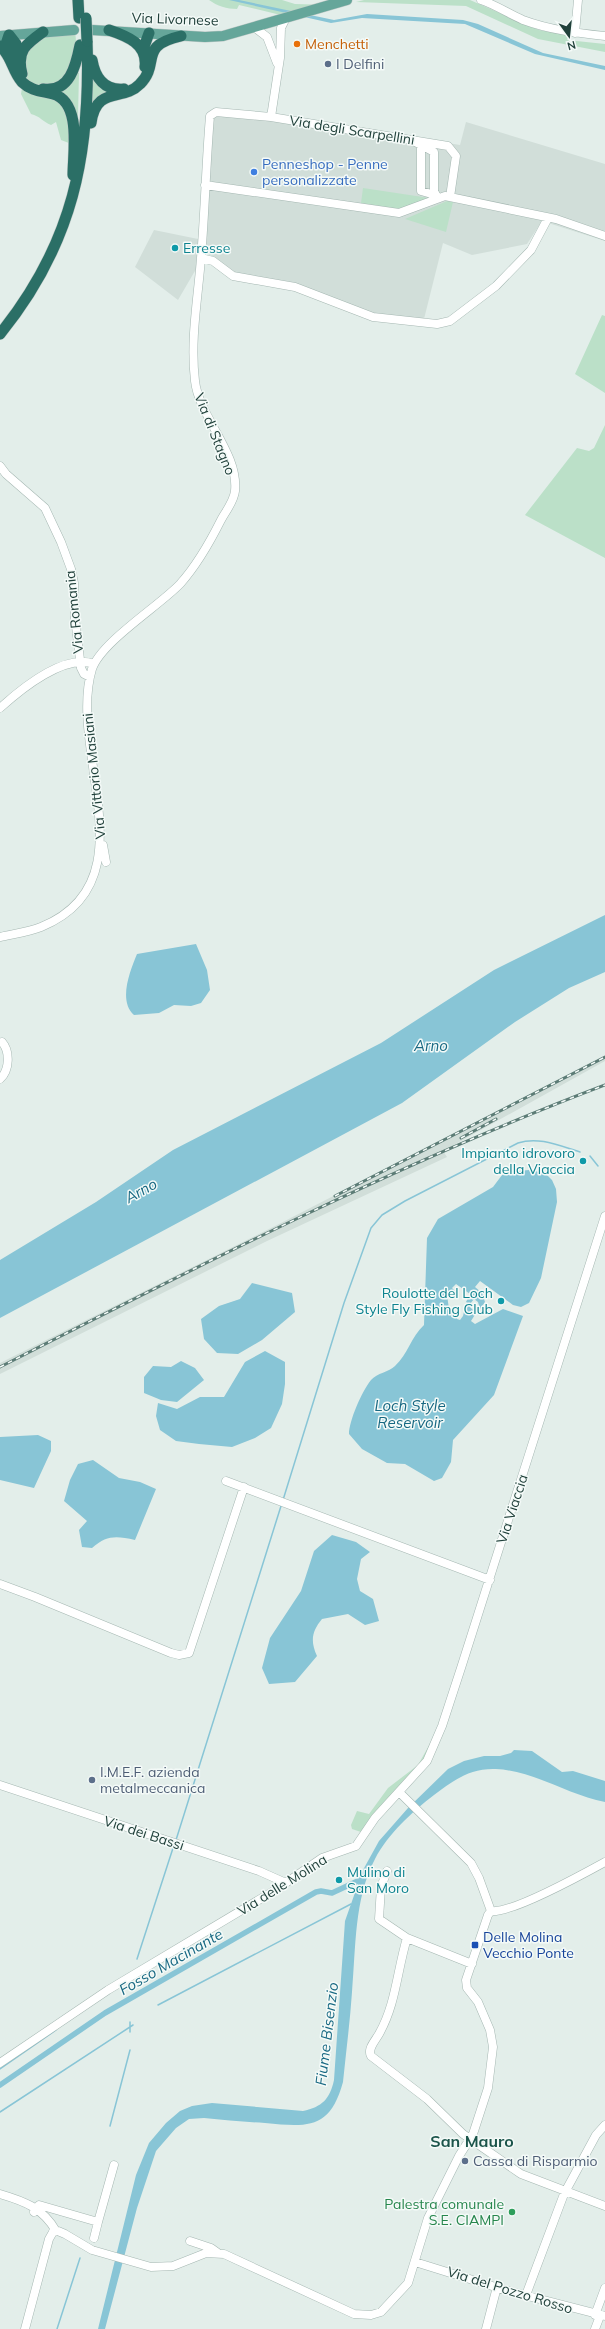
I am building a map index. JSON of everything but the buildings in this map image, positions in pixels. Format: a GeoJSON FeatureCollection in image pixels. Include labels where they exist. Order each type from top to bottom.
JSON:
{"type":"FeatureCollection","features":[{"type":"Feature","properties":{"kind":"highway"},"geometry":{"type":"LineString","coordinates":[[0,334],[19,309],[46,266],[66,218],[75,179],[80,132],[84,43],[82,18],[78,0]]}},
{"type":"Feature","properties":{"kind":"highway"},"geometry":{"type":"LineString","coordinates":[[82,18],[85,0]]}},
{"type":"Feature","properties":{"kind":"highway"},"geometry":{"type":"LineString","coordinates":[[109,30],[123,35],[149,52]]}},
{"type":"Feature","properties":{"kind":"highway"},"geometry":{"type":"LineString","coordinates":[[19,62],[27,44],[43,32]]}},
{"type":"Feature","properties":{"kind":"highway"},"geometry":{"type":"LineString","coordinates":[[75,179],[82,174],[91,119],[96,107],[106,97],[132,90],[140,84],[145,76],[149,52],[149,33]]}},
{"type":"Feature","properties":{"kind":"highway"},"geometry":{"type":"LineString","coordinates":[[4,36],[16,44],[22,73],[32,86],[47,90],[55,88],[72,76],[84,43]]}},
{"type":"Feature","properties":{"kind":"highway"},"geometry":{"type":"LineString","coordinates":[[0,324],[30,281],[46,251],[75,179],[74,125],[71,112],[61,98],[55,94],[38,92],[22,82],[4,49],[6,44],[4,36]]}},
{"type":"Feature","properties":{"kind":"highway"},"geometry":{"type":"LineString","coordinates":[[84,43],[98,77],[106,86],[114,89],[128,88],[139,82],[145,70],[149,52],[162,42],[181,36]]}},
{"type":"Feature","properties":{"kind":"main road","name":"Via Livornese"},"geometry":{"type":"LineString","coordinates":[[92,30],[181,36],[223,36],[347,0]]}},
{"type":"Feature","properties":{"kind":"main road"},"geometry":{"type":"LineString","coordinates":[[4,36],[74,30]]}},
{"type":"Feature","properties":{"kind":"street"},"geometry":{"type":"LineString","coordinates":[[481,0],[494,4],[522,19],[555,30],[605,36]]}},
{"type":"Feature","properties":{"kind":"street"},"geometry":{"type":"LineString","coordinates":[[575,33],[578,0]]}},
{"type":"Feature","properties":{"kind":"street"},"geometry":{"type":"LineString","coordinates":[[271,117],[281,48],[281,28],[289,17]]}},
{"type":"Feature","properties":{"kind":"street"},"geometry":{"type":"LineString","coordinates":[[270,22],[268,37],[276,57],[278,68]]}},
{"type":"Feature","properties":{"kind":"street"},"geometry":{"type":"LineString","coordinates":[[254,27],[268,37]]}},
{"type":"Feature","properties":{"kind":"street","name":"Via di Stagno"},"geometry":{"type":"LineString","coordinates":[[90,677],[94,664],[118,638],[179,584],[210,542],[234,498],[235,488],[232,468],[203,407],[195,383],[194,362],[204,185],[210,116],[216,112],[271,117]]}},
{"type":"Feature","properties":{"kind":"street","name":"Via degli Scarpellini"},"geometry":{"type":"LineString","coordinates":[[271,117],[448,146],[456,156],[450,197]]}},
{"type":"Feature","properties":{"kind":"street"},"geometry":{"type":"LineString","coordinates":[[413,140],[434,152],[437,197]]}},
{"type":"Feature","properties":{"kind":"street"},"geometry":{"type":"LineString","coordinates":[[421,145],[421,191],[437,197],[450,197],[548,218],[605,236]]}},
{"type":"Feature","properties":{"kind":"street"},"geometry":{"type":"LineString","coordinates":[[204,185],[399,213],[437,197]]}},
{"type":"Feature","properties":{"kind":"street"},"geometry":{"type":"LineString","coordinates":[[201,258],[213,261],[233,276],[295,286],[373,317],[437,324],[450,321],[496,286],[531,250],[548,218]]}},
{"type":"Feature","properties":{"kind":"street","name":"Via Romania"},"geometry":{"type":"LineString","coordinates":[[0,466],[6,474],[45,508],[61,542],[71,569],[74,583],[75,618],[80,665],[88,708]]}},
{"type":"Feature","properties":{"kind":"street"},"geometry":{"type":"LineString","coordinates":[[0,708],[29,684],[57,668],[94,664]]}},
{"type":"Feature","properties":{"kind":"street"},"geometry":{"type":"LineString","coordinates":[[80,665],[84,674],[90,677]]}},
{"type":"Feature","properties":{"kind":"street","name":"Via Vittorio Masiani"},"geometry":{"type":"LineString","coordinates":[[0,937],[39,928],[69,911],[77,903],[91,883],[96,870],[102,840],[88,708],[90,677]]}},
{"type":"Feature","properties":{"kind":"street"},"geometry":{"type":"LineString","coordinates":[[102,840],[106,862]]}},
{"type":"Feature","properties":{"kind":"street"},"geometry":{"type":"LineString","coordinates":[[0,1079],[8,1061],[6,1048],[2,1042]]}},
{"type":"Feature","properties":{"kind":"street","name":"Via Viaccia"},"geometry":{"type":"LineString","coordinates":[[401,1794],[427,1761],[442,1726],[490,1580],[605,1216]]}},
{"type":"Feature","properties":{"kind":"street"},"geometry":{"type":"LineString","coordinates":[[226,1481],[291,1503],[490,1580]]}},
{"type":"Feature","properties":{"kind":"street"},"geometry":{"type":"LineString","coordinates":[[0,1584],[35,1596],[171,1653],[179,1655],[189,1653],[244,1487]]}},
{"type":"Feature","properties":{"kind":"street","name":"Via dei Bassi"},"geometry":{"type":"LineString","coordinates":[[0,1785],[259,1871],[286,1883]]}},
{"type":"Feature","properties":{"kind":"street"},"geometry":{"type":"LineString","coordinates":[[401,1794],[471,1863],[479,1878],[491,1911]]}},
{"type":"Feature","properties":{"kind":"street","name":"Via delle Molina"},"geometry":{"type":"LineString","coordinates":[[0,2063],[108,1990],[286,1883],[327,1855],[356,1846],[375,1818],[401,1794]]}},
{"type":"Feature","properties":{"kind":"street"},"geometry":{"type":"LineString","coordinates":[[190,2241],[211,2248],[218,2253],[245,2262],[290,2286],[350,2312],[365,2316],[374,2315],[387,2308],[408,2283],[416,2262],[428,2218],[459,2156],[471,2138],[488,2088],[493,2047],[490,2030],[480,2006],[468,1988],[466,1980],[488,1915],[491,1911],[503,1909],[545,1893],[605,1862]]}},
{"type":"Feature","properties":{"kind":"street"},"geometry":{"type":"LineString","coordinates":[[387,1870],[381,1887],[379,1919],[407,1938],[472,1964]]}},
{"type":"Feature","properties":{"kind":"street"},"geometry":{"type":"LineString","coordinates":[[407,1938],[398,1966],[391,2010],[371,2048],[370,2054],[428,2099],[449,2121],[524,2175],[605,2206]]}},
{"type":"Feature","properties":{"kind":"street"},"geometry":{"type":"LineString","coordinates":[[526,2296],[544,2244],[566,2191],[596,2135],[605,2126]]}},
{"type":"Feature","properties":{"kind":"street"},"geometry":{"type":"LineString","coordinates":[[94,2238],[114,2165]]}},
{"type":"Feature","properties":{"kind":"street"},"geometry":{"type":"LineString","coordinates":[[0,2194],[24,2201],[35,2210],[54,2231],[65,2234],[88,2248],[103,2254],[136,2263],[162,2267],[173,2266],[206,2253],[218,2253]]}},
{"type":"Feature","properties":{"kind":"street"},"geometry":{"type":"LineString","coordinates":[[0,2200],[35,2210]]}},
{"type":"Feature","properties":{"kind":"street"},"geometry":{"type":"LineString","coordinates":[[35,2210],[39,2205],[98,2222]]}},
{"type":"Feature","properties":{"kind":"street"},"geometry":{"type":"LineString","coordinates":[[25,2329],[49,2239],[54,2231]]}},
{"type":"Feature","properties":{"kind":"street","name":"Via del Pozzo Rosso"},"geometry":{"type":"LineString","coordinates":[[416,2262],[526,2296],[600,2316]]}},
{"type":"Feature","properties":{"kind":"street"},"geometry":{"type":"LineString","coordinates":[[486,2329],[497,2287]]}},
{"type":"Feature","properties":{"kind":"street"},"geometry":{"type":"LineString","coordinates":[[595,2329],[600,2316],[605,2288]]}},
{"type":"Feature","properties":{"kind":"shaded area"},"geometry":{"type":"Polygon","coordinates":[[[210,111],[267,113],[460,145],[466,122],[605,164],[605,241],[542,221],[527,244],[472,255],[443,243],[424,319],[374,315],[292,282],[235,273],[206,252],[178,300],[135,267],[154,230],[198,239],[210,111]]]}},
{"type":"Feature","properties":{"kind":"shaded area"},"geometry":{"type":"Polygon","coordinates":[[[605,1056],[605,1061],[443,1151],[447,1157],[267,1241],[0,1374],[0,1363],[279,1224],[605,1056]]]}},
{"type":"Feature","properties":{"kind":"green space"},"geometry":{"type":"Polygon","coordinates":[[[209,0],[282,0],[295,4],[331,5],[289,17],[239,5],[237,9],[226,8],[209,0]]]}},
{"type":"Feature","properties":{"kind":"green space"},"geometry":{"type":"Polygon","coordinates":[[[364,0],[470,0],[539,30],[569,35],[567,40],[605,44],[605,52],[538,39],[466,6],[356,2],[364,0]]]}},
{"type":"Feature","properties":{"kind":"green space"},"geometry":{"type":"Polygon","coordinates":[[[75,30],[76,41],[80,41],[74,72],[79,73],[78,117],[73,117],[74,145],[61,140],[56,122],[51,125],[31,114],[21,94],[23,82],[39,89],[26,79],[22,52],[32,40],[75,30]]]}},
{"type":"Feature","properties":{"kind":"green space"},"geometry":{"type":"Polygon","coordinates":[[[92,69],[110,90],[91,110],[92,69]]]}},
{"type":"Feature","properties":{"kind":"green space"},"geometry":{"type":"Polygon","coordinates":[[[363,188],[436,199],[405,210],[361,203],[363,188]]]}},
{"type":"Feature","properties":{"kind":"green space"},"geometry":{"type":"Polygon","coordinates":[[[447,201],[453,202],[446,232],[405,219],[447,201]]]}},
{"type":"Feature","properties":{"kind":"green space"},"geometry":{"type":"Polygon","coordinates":[[[602,315],[605,316],[605,393],[575,374],[602,315]]]}},
{"type":"Feature","properties":{"kind":"green space"},"geometry":{"type":"Polygon","coordinates":[[[605,425],[605,558],[525,515],[577,448],[589,451],[594,448],[605,425]]]}},
{"type":"Feature","properties":{"kind":"green space"},"geometry":{"type":"Polygon","coordinates":[[[431,1742],[425,1761],[361,1832],[352,1829],[351,1825],[357,1811],[369,1814],[388,1788],[418,1765],[431,1742]]]}},
{"type":"Feature","properties":{"kind":"water"},"geometry":{"type":"Polygon","coordinates":[[[229,0],[239,0],[334,20],[367,14],[463,20],[478,24],[543,53],[605,66],[605,70],[535,54],[465,24],[362,18],[331,23],[229,0]]]}},
{"type":"Feature","properties":{"kind":"water","name":"Arno"},"geometry":{"type":"Polygon","coordinates":[[[605,915],[605,972],[569,988],[515,1022],[402,1103],[0,1318],[0,1260],[96,1202],[173,1150],[381,1043],[494,970],[605,915]]]}},
{"type":"Feature","properties":{"kind":"water"},"geometry":{"type":"Polygon","coordinates":[[[196,944],[207,970],[210,990],[201,1003],[191,1006],[174,1005],[159,1013],[134,1015],[129,1009],[126,994],[131,969],[137,954],[196,944]]]}},
{"type":"Feature","properties":{"kind":"water","name":"Loch Style Reservoir"},"geometry":{"type":"Polygon","coordinates":[[[529,1170],[545,1173],[552,1180],[556,1189],[557,1202],[541,1278],[529,1303],[521,1307],[513,1305],[480,1281],[475,1287],[482,1293],[485,1302],[480,1309],[478,1302],[474,1299],[470,1304],[466,1302],[470,1294],[456,1284],[452,1288],[457,1293],[456,1297],[453,1299],[447,1295],[449,1309],[458,1313],[457,1319],[460,1320],[463,1316],[466,1303],[476,1313],[471,1321],[475,1324],[503,1309],[523,1316],[494,1395],[453,1440],[451,1462],[442,1478],[434,1481],[405,1464],[387,1463],[362,1449],[349,1434],[351,1422],[364,1391],[371,1380],[395,1366],[424,1325],[427,1238],[438,1219],[493,1187],[502,1175],[509,1172],[529,1170]]]}},
{"type":"Feature","properties":{"kind":"water"},"geometry":{"type":"Polygon","coordinates":[[[252,1283],[292,1293],[295,1312],[262,1340],[238,1354],[217,1353],[204,1339],[201,1319],[219,1306],[240,1299],[252,1283]]]}},
{"type":"Feature","properties":{"kind":"water"},"geometry":{"type":"Polygon","coordinates":[[[265,1351],[285,1362],[285,1384],[282,1404],[271,1428],[255,1438],[232,1447],[176,1441],[160,1430],[156,1416],[158,1403],[177,1409],[200,1397],[224,1397],[245,1362],[265,1351]]]}},
{"type":"Feature","properties":{"kind":"water"},"geometry":{"type":"Polygon","coordinates":[[[181,1361],[195,1368],[204,1380],[177,1402],[161,1400],[144,1393],[144,1377],[153,1366],[171,1367],[181,1361]]]}},
{"type":"Feature","properties":{"kind":"water"},"geometry":{"type":"Polygon","coordinates":[[[38,1435],[51,1441],[51,1451],[34,1488],[0,1480],[0,1437],[38,1435]]]}},
{"type":"Feature","properties":{"kind":"water"},"geometry":{"type":"Polygon","coordinates":[[[93,1460],[119,1478],[140,1482],[156,1489],[135,1540],[117,1537],[102,1541],[92,1548],[82,1547],[79,1530],[87,1521],[64,1501],[70,1480],[78,1464],[93,1460]]]}},
{"type":"Feature","properties":{"kind":"water"},"geometry":{"type":"Polygon","coordinates":[[[332,1535],[356,1542],[370,1552],[361,1559],[357,1579],[360,1591],[373,1599],[379,1621],[365,1625],[348,1614],[322,1619],[313,1636],[313,1646],[317,1656],[295,1682],[269,1684],[262,1668],[270,1638],[301,1591],[314,1551],[332,1535]]]}},
{"type":"Feature","properties":{"kind":"water"},"geometry":{"type":"Polygon","coordinates":[[[514,1750],[532,1751],[562,1772],[573,1771],[605,1781],[605,1802],[591,1799],[524,1774],[496,1769],[487,1769],[470,1773],[456,1780],[426,1802],[401,1824],[380,1850],[368,1874],[363,1890],[355,1941],[350,2014],[343,2082],[338,2098],[324,2117],[315,2122],[305,2124],[293,2125],[204,2118],[189,2119],[176,2128],[156,2151],[137,2208],[105,2329],[98,2329],[136,2175],[149,2143],[166,2123],[180,2111],[192,2106],[212,2103],[303,2111],[315,2107],[324,2101],[330,2092],[334,2080],[345,1921],[363,1870],[379,1841],[408,1808],[448,1769],[464,1761],[484,1756],[500,1756],[511,1753],[514,1750]]]}},
{"type":"Feature","properties":{"kind":"waterway"},"geometry":{"type":"LineString","coordinates":[[283,1500],[344,1303],[371,1228],[382,1215],[405,1201],[518,1143],[526,1141],[542,1141],[580,1152]]}},
{"type":"Feature","properties":{"kind":"waterway"},"geometry":{"type":"LineString","coordinates":[[590,1156],[598,1166]]}},
{"type":"Feature","properties":{"kind":"waterway"},"geometry":{"type":"LineString","coordinates":[[176,1840],[281,1506]]}},
{"type":"Feature","properties":{"kind":"waterway"},"geometry":{"type":"LineString","coordinates":[[137,1959],[174,1845]]}},
{"type":"Feature","properties":{"kind":"waterway","name":"Fosso Macinante"},"geometry":{"type":"LineString","coordinates":[[0,2085],[105,2013],[316,1892],[321,1891],[332,1893],[362,1879]]}},
{"type":"Feature","properties":{"kind":"waterway"},"geometry":{"type":"LineString","coordinates":[[158,2005],[351,1904]]}},
{"type":"Feature","properties":{"kind":"waterway"},"geometry":{"type":"LineString","coordinates":[[130,2022],[130,2032]]}},
{"type":"Feature","properties":{"kind":"waterway"},"geometry":{"type":"LineString","coordinates":[[0,2112],[133,2025]]}},
{"type":"Feature","properties":{"kind":"waterway"},"geometry":{"type":"LineString","coordinates":[[0,2069],[56,2030]]}},
{"type":"Feature","properties":{"kind":"waterway"},"geometry":{"type":"LineString","coordinates":[[110,2126],[130,2050]]}},
{"type":"Feature","properties":{"kind":"waterway"},"geometry":{"type":"LineString","coordinates":[[57,2329],[80,2258]]}},
{"type":"Feature","properties":{"kind":"railway"},"geometry":{"type":"LineString","coordinates":[[335,1196],[605,1057]]}},
{"type":"Feature","properties":{"kind":"railway"},"geometry":{"type":"LineString","coordinates":[[0,1367],[149,1291],[374,1182],[527,1116],[605,1085]]}},
{"type":"Feature","properties":{"kind":"railway"},"geometry":{"type":"LineString","coordinates":[[461,1138],[496,1119]]}},
{"type":"Feature","properties":{"kind":"place","name":"Menchetti"},"geometry":{"type":"Point","coordinates":[297,44]}},
{"type":"Feature","properties":{"kind":"place","name":"I Delfini"},"geometry":{"type":"Point","coordinates":[328,64]}},
{"type":"Feature","properties":{"kind":"place","name":"Penneshop - Penne personalizzate"},"geometry":{"type":"Point","coordinates":[254,172]}},
{"type":"Feature","properties":{"kind":"place","name":"Erresse"},"geometry":{"type":"Point","coordinates":[175,248]}},
{"type":"Feature","properties":{"kind":"place","name":"Impianto idrovoro della Viaccia"},"geometry":{"type":"Point","coordinates":[583,1161]}},
{"type":"Feature","properties":{"kind":"place","name":"Roulotte del Loch Style Fly Fishing Club"},"geometry":{"type":"Point","coordinates":[501,1301]}},
{"type":"Feature","properties":{"kind":"place","name":"I.M.E.F. azienda metalmeccanica"},"geometry":{"type":"Point","coordinates":[92,1780]}},
{"type":"Feature","properties":{"kind":"place","name":"Mulino di San Moro"},"geometry":{"type":"Point","coordinates":[339,1880]}},
{"type":"Feature","properties":{"kind":"place","name":"Delle Molina Vecchio Ponte"},"geometry":{"type":"Point","coordinates":[475,1945]}},
{"type":"Feature","properties":{"kind":"place","name":"Cassa di Risparmio"},"geometry":{"type":"Point","coordinates":[465,2161]}},
{"type":"Feature","properties":{"kind":"place","name":"Palestra comunale S.E. CIAMPI"},"geometry":{"type":"Point","coordinates":[512,2212]}},
{"type":"Feature","properties":{"kind":"district","name":"San Mauro"},"geometry":{"type":"Point","coordinates":[472,2141]}},
{"type":"Feature","properties":{"kind":"water label","name":"Fiume Bisenzio"},"geometry":{"type":"Point","coordinates":[327,2034]}}]}
